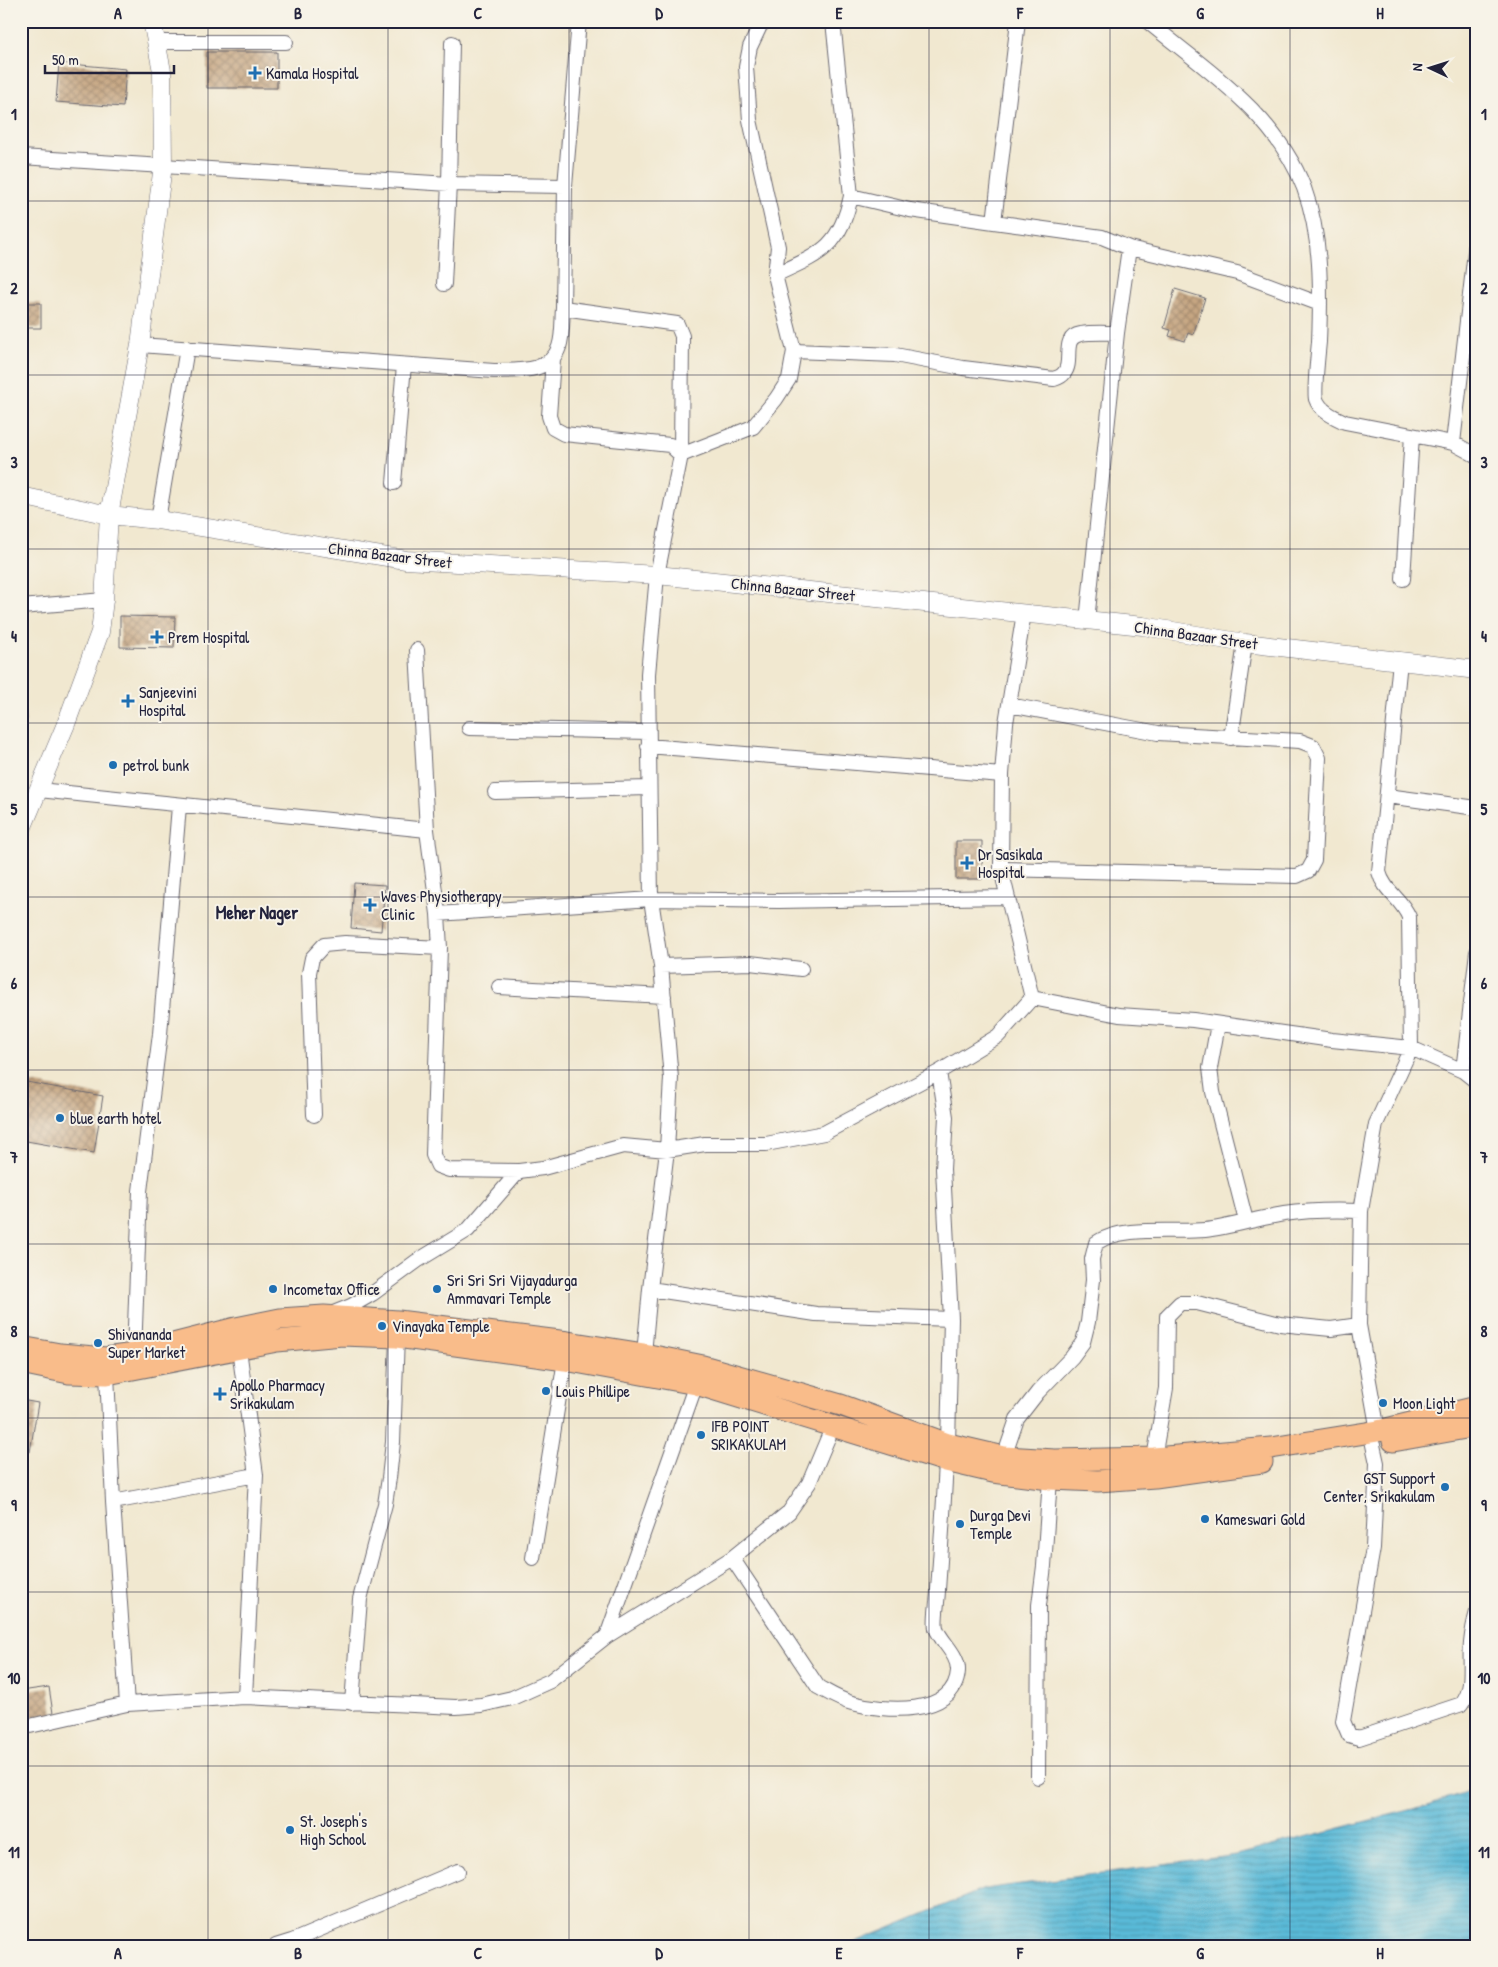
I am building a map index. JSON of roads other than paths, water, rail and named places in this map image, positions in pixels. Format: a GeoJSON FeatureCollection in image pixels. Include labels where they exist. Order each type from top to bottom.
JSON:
{"type":"FeatureCollection","features":[{"type":"Feature","properties":{"kind":"main road"},"geometry":{"type":"LineString","coordinates":[[21,1347],[60,1354],[106,1358],[134,1354],[236,1328],[280,1319],[324,1316],[398,1321],[568,1342],[703,1366],[841,1405],[993,1472],[1050,1479],[1098,1481],[1155,1478],[1376,1438],[1477,1407]]}},
{"type":"Feature","properties":{"kind":"main road"},"geometry":{"type":"LineString","coordinates":[[21,1364],[70,1373],[107,1374],[277,1341],[342,1335],[397,1338],[565,1360],[696,1384],[833,1426],[947,1453],[1055,1460],[1154,1458],[1376,1438],[1477,1426]]}},
{"type":"Feature","properties":{"kind":"street"},"geometry":{"type":"LineString","coordinates":[[21,831],[39,790],[100,632],[104,600],[109,515],[140,345],[163,165],[162,71],[152,21]]}},
{"type":"Feature","properties":{"kind":"street"},"geometry":{"type":"LineString","coordinates":[[579,21],[565,186],[563,308],[560,346],[553,359],[549,416],[553,428],[564,434],[670,445],[680,455]]}},
{"type":"Feature","properties":{"kind":"street"},"geometry":{"type":"LineString","coordinates":[[680,455],[753,427],[776,399],[789,379],[794,351],[775,275],[778,247],[750,120],[746,67],[750,46],[760,26],[765,21]]}},
{"type":"Feature","properties":{"kind":"street"},"geometry":{"type":"LineString","coordinates":[[775,275],[813,258],[828,247],[842,229],[851,196],[833,21]]}},
{"type":"Feature","properties":{"kind":"street"},"geometry":{"type":"LineString","coordinates":[[994,222],[1018,21]]}},
{"type":"Feature","properties":{"kind":"street"},"geometry":{"type":"LineString","coordinates":[[1147,21],[1244,100],[1284,149],[1304,188],[1317,236],[1320,304],[1316,399],[1328,415],[1345,422],[1454,443],[1477,456]]}},
{"type":"Feature","properties":{"kind":"street"},"geometry":{"type":"LineString","coordinates":[[157,42],[286,42]]}},
{"type":"Feature","properties":{"kind":"street"},"geometry":{"type":"LineString","coordinates":[[444,284],[449,184],[452,43]]}},
{"type":"Feature","properties":{"kind":"street"},"geometry":{"type":"LineString","coordinates":[[21,157],[449,184],[565,186]]}},
{"type":"Feature","properties":{"kind":"street"},"geometry":{"type":"LineString","coordinates":[[851,196],[910,210],[1102,238],[1129,248],[1237,273],[1320,304]]}},
{"type":"Feature","properties":{"kind":"street"},"geometry":{"type":"LineString","coordinates":[[1454,443],[1477,234]]}},
{"type":"Feature","properties":{"kind":"street"},"geometry":{"type":"LineString","coordinates":[[1087,621],[1116,333],[1129,248]]}},
{"type":"Feature","properties":{"kind":"street"},"geometry":{"type":"LineString","coordinates":[[563,308],[677,324],[682,336],[680,455],[657,575],[648,674],[651,899],[661,966],[671,1078],[667,1150],[644,1354]]}},
{"type":"Feature","properties":{"kind":"street"},"geometry":{"type":"LineString","coordinates":[[794,351],[895,355],[963,368],[1054,379],[1063,375],[1067,368],[1068,345],[1072,338],[1080,334],[1116,333]]}},
{"type":"Feature","properties":{"kind":"street"},"geometry":{"type":"LineString","coordinates":[[140,345],[494,372],[540,368],[553,359]]}},
{"type":"Feature","properties":{"kind":"street"},"geometry":{"type":"LineString","coordinates":[[158,520],[187,348]]}},
{"type":"Feature","properties":{"kind":"street"},"geometry":{"type":"LineString","coordinates":[[394,484],[404,365]]}},
{"type":"Feature","properties":{"kind":"street"},"geometry":{"type":"LineString","coordinates":[[1403,579],[1412,435]]}},
{"type":"Feature","properties":{"kind":"street","name":"Chinna Bazaar Street"},"geometry":{"type":"LineString","coordinates":[[21,496],[109,515],[158,520],[406,560],[657,575],[1143,626],[1245,643],[1477,670]]}},
{"type":"Feature","properties":{"kind":"street"},"geometry":{"type":"LineString","coordinates":[[21,606],[104,600]]}},
{"type":"Feature","properties":{"kind":"street"},"geometry":{"type":"LineString","coordinates":[[1024,613],[1009,706],[1002,775],[1001,868],[1032,998]]}},
{"type":"Feature","properties":{"kind":"street"},"geometry":{"type":"LineString","coordinates":[[1232,738],[1245,643]]}},
{"type":"Feature","properties":{"kind":"street"},"geometry":{"type":"LineString","coordinates":[[417,650],[427,830],[438,914],[440,948],[432,1155],[438,1166],[449,1170],[519,1171],[543,1168],[623,1146],[667,1150],[705,1144],[766,1144],[824,1133],[939,1072],[998,1036],[1032,998]]}},
{"type":"Feature","properties":{"kind":"street"},"geometry":{"type":"LineString","coordinates":[[1400,661],[1379,872],[1382,883],[1404,906],[1410,916],[1411,1048],[1376,1124],[1361,1211],[1359,1324],[1376,1438],[1377,1464],[1373,1548],[1343,1721],[1348,1735],[1360,1738],[1462,1704],[1468,1696],[1471,1644],[1477,1612]]}},
{"type":"Feature","properties":{"kind":"street"},"geometry":{"type":"LineString","coordinates":[[1001,868],[1297,876],[1308,871],[1314,860],[1319,758],[1313,746],[1300,741],[1158,733],[1009,706]]}},
{"type":"Feature","properties":{"kind":"street"},"geometry":{"type":"LineString","coordinates":[[469,728],[648,739],[1002,775]]}},
{"type":"Feature","properties":{"kind":"street"},"geometry":{"type":"LineString","coordinates":[[495,792],[649,788]]}},
{"type":"Feature","properties":{"kind":"street"},"geometry":{"type":"LineString","coordinates":[[39,790],[179,806],[427,830]]}},
{"type":"Feature","properties":{"kind":"street"},"geometry":{"type":"LineString","coordinates":[[1387,796],[1477,808]]}},
{"type":"Feature","properties":{"kind":"street"},"geometry":{"type":"LineString","coordinates":[[134,1354],[140,1191],[160,1034],[179,806]]}},
{"type":"Feature","properties":{"kind":"street"},"geometry":{"type":"LineString","coordinates":[[438,914],[651,899],[779,901],[1008,897]]}},
{"type":"Feature","properties":{"kind":"street"},"geometry":{"type":"LineString","coordinates":[[314,1115],[309,973],[312,958],[324,945],[345,942],[440,948]]}},
{"type":"Feature","properties":{"kind":"street"},"geometry":{"type":"LineString","coordinates":[[1463,1071],[1477,952]]}},
{"type":"Feature","properties":{"kind":"street"},"geometry":{"type":"LineString","coordinates":[[661,966],[750,963],[801,969]]}},
{"type":"Feature","properties":{"kind":"street"},"geometry":{"type":"LineString","coordinates":[[499,987],[664,996]]}},
{"type":"Feature","properties":{"kind":"street"},"geometry":{"type":"LineString","coordinates":[[1032,998],[1119,1015],[1192,1020],[1332,1040],[1411,1048],[1463,1071],[1477,1082]]}},
{"type":"Feature","properties":{"kind":"street"},"geometry":{"type":"LineString","coordinates":[[1218,1024],[1210,1068],[1213,1092],[1246,1221]]}},
{"type":"Feature","properties":{"kind":"street"},"geometry":{"type":"LineString","coordinates":[[732,1558],[818,1687],[833,1696],[852,1703],[894,1710],[920,1707],[942,1700],[954,1684],[958,1670],[952,1652],[936,1627],[947,1453],[951,1319],[944,1169],[946,1117],[939,1072]]}},
{"type":"Feature","properties":{"kind":"street"},"geometry":{"type":"LineString","coordinates":[[319,1337],[324,1316],[351,1306],[372,1294],[417,1261],[468,1230],[519,1171]]}},
{"type":"Feature","properties":{"kind":"street"},"geometry":{"type":"LineString","coordinates":[[1004,1457],[1016,1419],[1038,1392],[1072,1357],[1083,1342],[1088,1322],[1093,1280],[1092,1258],[1096,1244],[1106,1236],[1145,1232],[1206,1230],[1285,1214],[1324,1210],[1361,1211]]}},
{"type":"Feature","properties":{"kind":"street"},"geometry":{"type":"LineString","coordinates":[[650,1289],[816,1314],[951,1319]]}},
{"type":"Feature","properties":{"kind":"street"},"geometry":{"type":"LineString","coordinates":[[1154,1458],[1166,1388],[1167,1316],[1180,1303],[1196,1303],[1280,1324],[1331,1329],[1359,1324]]}},
{"type":"Feature","properties":{"kind":"street"},"geometry":{"type":"LineString","coordinates":[[352,1703],[360,1599],[386,1504],[393,1442],[397,1338]]}},
{"type":"Feature","properties":{"kind":"street"},"geometry":{"type":"LineString","coordinates":[[239,1349],[256,1474],[245,1697]]}},
{"type":"Feature","properties":{"kind":"street"},"geometry":{"type":"LineString","coordinates":[[533,1558],[565,1360]]}},
{"type":"Feature","properties":{"kind":"street"},"geometry":{"type":"LineString","coordinates":[[107,1374],[113,1502],[127,1704]]}},
{"type":"Feature","properties":{"kind":"street"},"geometry":{"type":"LineString","coordinates":[[607,1636],[696,1384]]}},
{"type":"Feature","properties":{"kind":"street"},"geometry":{"type":"LineString","coordinates":[[21,1728],[127,1704],[245,1697],[456,1708],[512,1698],[550,1681],[607,1636],[732,1558],[789,1512],[809,1483],[833,1426]]}},
{"type":"Feature","properties":{"kind":"street"},"geometry":{"type":"LineString","coordinates":[[113,1502],[256,1474]]}},
{"type":"Feature","properties":{"kind":"street"},"geometry":{"type":"LineString","coordinates":[[1038,1777],[1039,1605],[1044,1566],[1050,1479]]}},
{"type":"Feature","properties":{"kind":"street"},"geometry":{"type":"LineString","coordinates":[[276,1946],[458,1871]]}},
{"type":"Feature","properties":{"kind":"water"},"geometry":{"type":"Polygon","coordinates":[[[1477,1788],[1477,1946],[846,1946],[984,1889],[1237,1855],[1428,1805],[1477,1788]]]}},
{"type":"Feature","properties":{"kind":"place","name":"Kamala Hospital"},"geometry":{"type":"Point","coordinates":[255,73]}},
{"type":"Feature","properties":{"kind":"place","name":"Prem Hospital"},"geometry":{"type":"Point","coordinates":[157,637]}},
{"type":"Feature","properties":{"kind":"place","name":"Sanjeevini Hospital"},"geometry":{"type":"Point","coordinates":[128,701]}},
{"type":"Feature","properties":{"kind":"place","name":"petrol bunk"},"geometry":{"type":"Point","coordinates":[113,765]}},
{"type":"Feature","properties":{"kind":"place","name":"Dr Sasikala Hospital"},"geometry":{"type":"Point","coordinates":[967,863]}},
{"type":"Feature","properties":{"kind":"place","name":"Waves Physiotherapy Clinic"},"geometry":{"type":"Point","coordinates":[370,905]}},
{"type":"Feature","properties":{"kind":"place","name":"blue earth hotel"},"geometry":{"type":"Point","coordinates":[60,1118]}},
{"type":"Feature","properties":{"kind":"place","name":"Incometax Office"},"geometry":{"type":"Point","coordinates":[273,1289]}},
{"type":"Feature","properties":{"kind":"place","name":"Sri Sri Sri Vijayadurga Ammavari Temple"},"geometry":{"type":"Point","coordinates":[437,1289]}},
{"type":"Feature","properties":{"kind":"place","name":"Vinayaka Temple"},"geometry":{"type":"Point","coordinates":[382,1326]}},
{"type":"Feature","properties":{"kind":"place","name":"Shivananda Super Market"},"geometry":{"type":"Point","coordinates":[98,1343]}},
{"type":"Feature","properties":{"kind":"place","name":"Louis Phillipe"},"geometry":{"type":"Point","coordinates":[546,1391]}},
{"type":"Feature","properties":{"kind":"place","name":"Apollo Pharmacy Srikakulam"},"geometry":{"type":"Point","coordinates":[220,1394]}},
{"type":"Feature","properties":{"kind":"place","name":"Moon Light"},"geometry":{"type":"Point","coordinates":[1383,1403]}},
{"type":"Feature","properties":{"kind":"place","name":"IFB POINT SRIKAKULAM"},"geometry":{"type":"Point","coordinates":[701,1435]}},
{"type":"Feature","properties":{"kind":"place","name":"GST Support Center, Srikakulam"},"geometry":{"type":"Point","coordinates":[1445,1487]}},
{"type":"Feature","properties":{"kind":"place","name":"Kameswari Gold"},"geometry":{"type":"Point","coordinates":[1205,1519]}},
{"type":"Feature","properties":{"kind":"place","name":"Durga Devi Temple"},"geometry":{"type":"Point","coordinates":[960,1524]}},
{"type":"Feature","properties":{"kind":"place","name":"St. Joseph's High School"},"geometry":{"type":"Point","coordinates":[290,1830]}},
{"type":"Feature","properties":{"kind":"district","name":"Meher Nager"},"geometry":{"type":"Point","coordinates":[257,913]}}]}
